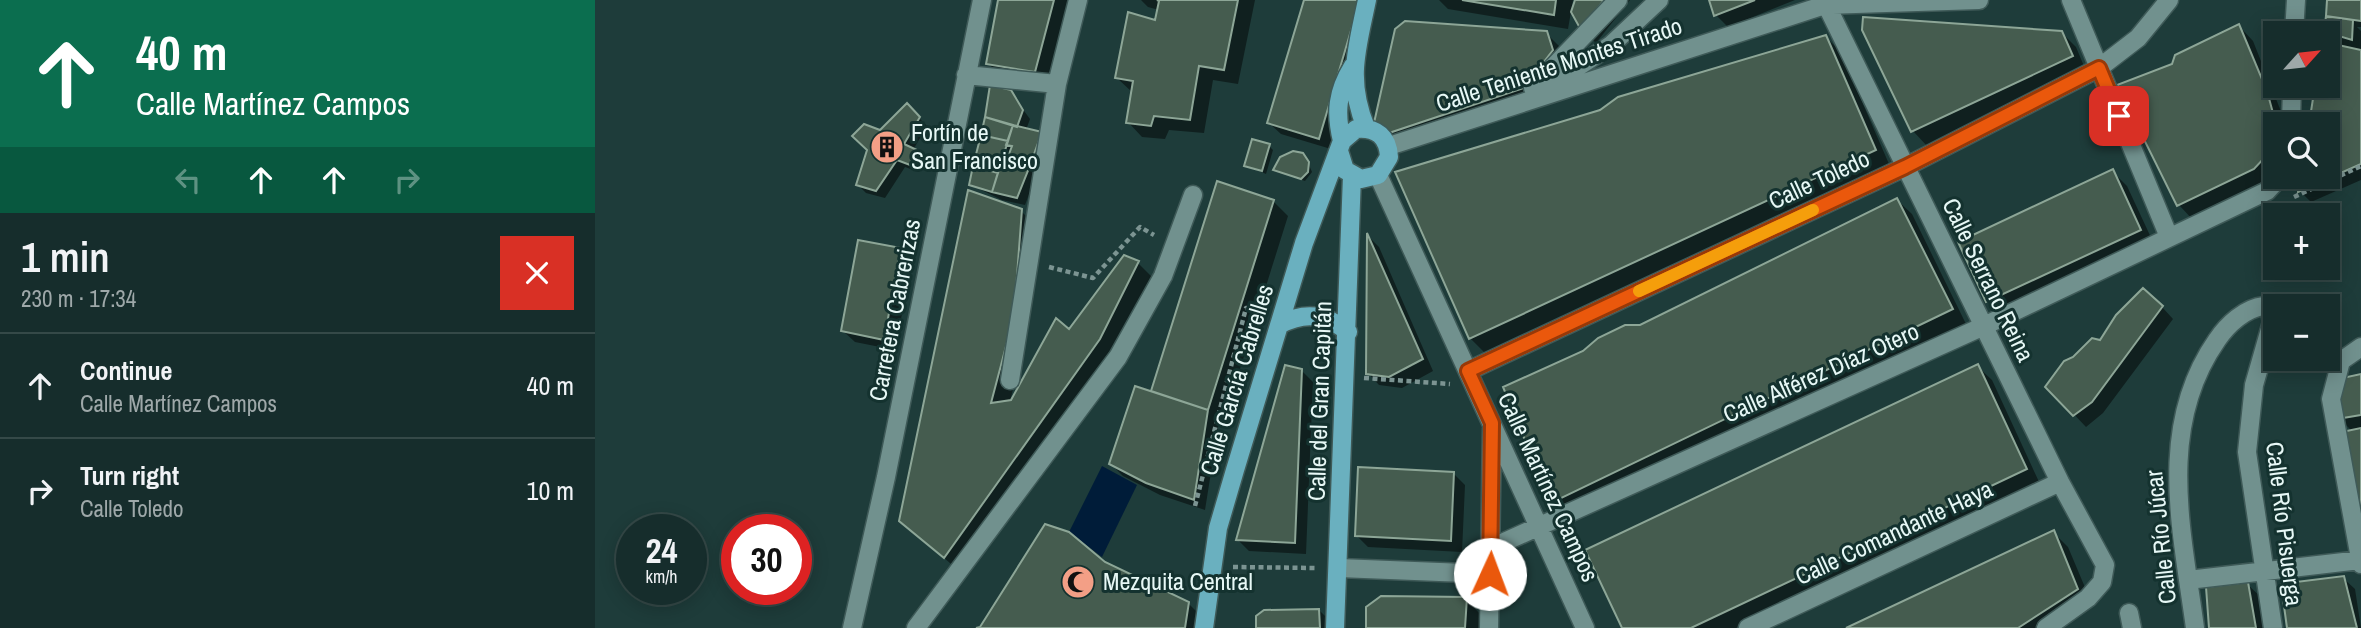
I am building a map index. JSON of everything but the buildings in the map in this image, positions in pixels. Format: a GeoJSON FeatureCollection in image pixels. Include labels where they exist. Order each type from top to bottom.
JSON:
{"type":"FeatureCollection","features":[{"type":"Feature","properties":{"kind":"main road","name":"Calle García Cabrelles"},"geometry":{"type":"LineString","coordinates":[[1366,128],[1356,98],[1353,66],[1367,0]]}},
{"type":"Feature","properties":{"kind":"main road","name":"Calle García Cabrelles"},"geometry":{"type":"LineString","coordinates":[[1204,628],[1218,528],[1304,243],[1340,146],[1337,102],[1343,83],[1353,66]]}},
{"type":"Feature","properties":{"kind":"main road"},"geometry":{"type":"LineString","coordinates":[[1366,128],[1384,137],[1388,146],[1386,167],[1378,175],[1361,179],[1353,176],[1340,161],[1340,146],[1356,129],[1366,128]]}},
{"type":"Feature","properties":{"kind":"main road","name":"Calle del Gran Capitán"},"geometry":{"type":"LineString","coordinates":[[1335,628],[1353,176]]}},
{"type":"Feature","properties":{"kind":"main road"},"geometry":{"type":"LineString","coordinates":[[1280,321],[1307,315],[1336,322],[1348,332]]}},
{"type":"Feature","properties":{"kind":"street","name":"Carretera Cabrerizas"},"geometry":{"type":"LineString","coordinates":[[852,628],[886,477],[982,0]]}},
{"type":"Feature","properties":{"kind":"street"},"geometry":{"type":"LineString","coordinates":[[1010,380],[1057,84],[1078,0]]}},
{"type":"Feature","properties":{"kind":"street"},"geometry":{"type":"LineString","coordinates":[[1518,104],[1618,0]]}},
{"type":"Feature","properties":{"kind":"street"},"geometry":{"type":"LineString","coordinates":[[1518,104],[1574,72],[1602,52],[1659,0]]}},
{"type":"Feature","properties":{"kind":"street","name":"Calle Teniente Montes Tirado"},"geometry":{"type":"LineString","coordinates":[[1388,146],[1825,3],[1979,0]]}},
{"type":"Feature","properties":{"kind":"street"},"geometry":{"type":"LineString","coordinates":[[2071,0],[2169,237]]}},
{"type":"Feature","properties":{"kind":"street"},"geometry":{"type":"LineString","coordinates":[[2295,21],[2296,0]]}},
{"type":"Feature","properties":{"kind":"street","name":"Calle Toledo"},"geometry":{"type":"LineString","coordinates":[[1471,379],[1905,167],[2099,68],[2138,38],[2169,1]]}},
{"type":"Feature","properties":{"kind":"street","name":"Calle Serrano Reina"},"geometry":{"type":"LineString","coordinates":[[1825,3],[2060,482],[2105,565],[2102,582],[2088,598],[2046,628]]}},
{"type":"Feature","properties":{"kind":"street"},"geometry":{"type":"LineString","coordinates":[[967,75],[1057,84]]}},
{"type":"Feature","properties":{"kind":"street","name":"Calle Martínez Campos"},"geometry":{"type":"LineString","coordinates":[[1378,175],[1585,628]]}},
{"type":"Feature","properties":{"kind":"street","name":"Calle Alférez Díaz Otero"},"geometry":{"type":"LineString","coordinates":[[1491,548],[1984,326],[2269,189]]}},
{"type":"Feature","properties":{"kind":"street"},"geometry":{"type":"LineString","coordinates":[[916,628],[1118,357],[1146,309],[1175,248],[1193,195]]}},
{"type":"Feature","properties":{"kind":"street","name":"Calle Río Júcar"},"geometry":{"type":"LineString","coordinates":[[2195,628],[2177,498],[2176,462],[2182,422],[2190,391],[2209,351],[2222,333],[2254,307],[2263,306]]}},
{"type":"Feature","properties":{"kind":"street"},"geometry":{"type":"LineString","coordinates":[[2188,580],[2361,562],[2331,399],[2341,361],[2357,349]]}},
{"type":"Feature","properties":{"kind":"street","name":"Calle Río Pisuerga"},"geometry":{"type":"LineString","coordinates":[[2263,356],[2255,385],[2247,452],[2273,628]]}},
{"type":"Feature","properties":{"kind":"street"},"geometry":{"type":"LineString","coordinates":[[1489,628],[1492,423]]}},
{"type":"Feature","properties":{"kind":"street","name":"Calle Comandante Haya"},"geometry":{"type":"LineString","coordinates":[[1748,628],[2060,482]]}},
{"type":"Feature","properties":{"kind":"street"},"geometry":{"type":"LineString","coordinates":[[1339,568],[1490,574]]}},
{"type":"Feature","properties":{"kind":"path"},"geometry":{"type":"LineString","coordinates":[[1029,262],[1094,278],[1140,227],[1175,248]]}},
{"type":"Feature","properties":{"kind":"path"},"geometry":{"type":"LineString","coordinates":[[1195,506],[1246,307],[1280,321]]}},
{"type":"Feature","properties":{"kind":"path"},"geometry":{"type":"LineString","coordinates":[[1346,376],[1471,379]]}},
{"type":"Feature","properties":{"kind":"path"},"geometry":{"type":"LineString","coordinates":[[1263,568],[1286,568]]}},
{"type":"Feature","properties":{"kind":"water"},"geometry":{"type":"Polygon","coordinates":[[[1102,466],[1137,485],[1102,557],[1069,532],[1102,466]]]}},
{"type":"Feature","properties":{"kind":"slow traffic"},"geometry":{"type":"LineString","coordinates":[[1639,291],[1813,210]]}},
{"type":"Feature","properties":{"kind":"place","name":"Fortín de San Francisco"},"geometry":{"type":"Point","coordinates":[887,147]}},
{"type":"Feature","properties":{"kind":"place","name":"Mezquita Central"},"geometry":{"type":"Point","coordinates":[1078,582]}},
{"type":"Feature","properties":{"kind":"route"},"geometry":{"type":"LineString","coordinates":[[1490,574],[1492,423],[1468,371],[1905,167],[2099,68],[2119,116]]}}]}
